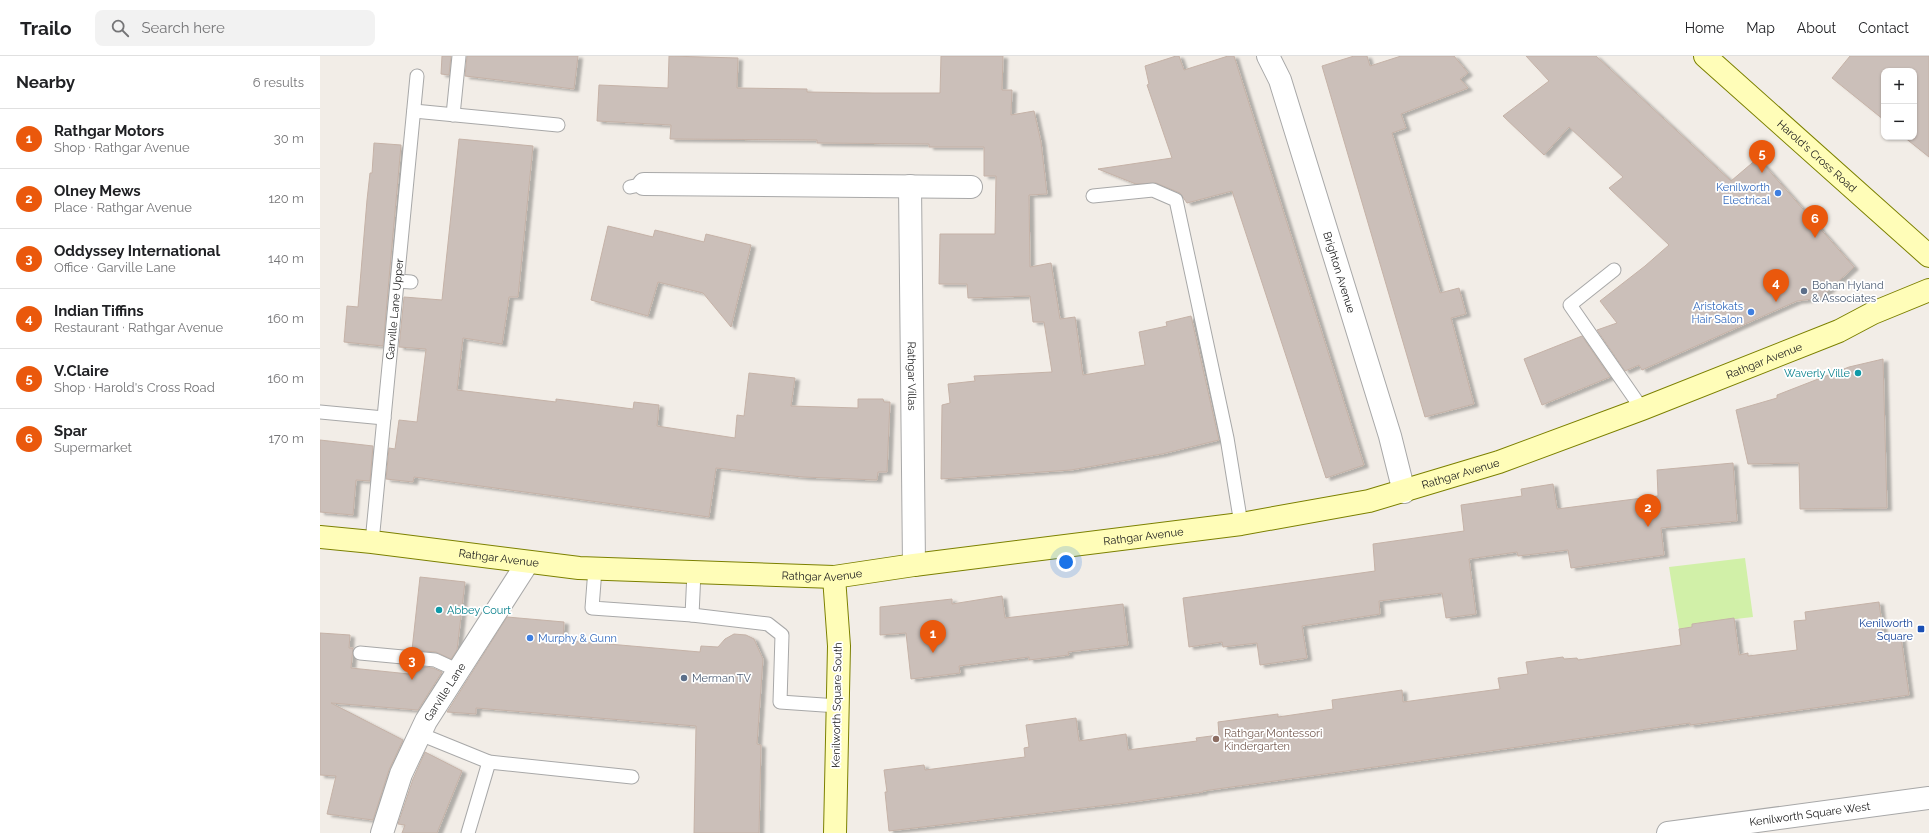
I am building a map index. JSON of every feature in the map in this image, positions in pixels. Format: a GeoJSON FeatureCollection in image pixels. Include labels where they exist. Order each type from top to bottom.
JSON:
{"type":"FeatureCollection","features":[{"type":"Feature","properties":{"kind":"street","name":"Brighton Avenue"},"geometry":{"type":"LineString","coordinates":[[1268,56],[1280,80],[1390,436],[1404,492]]}},
{"type":"Feature","properties":{"kind":"street","name":"Harold's Cross Road"},"geometry":{"type":"LineString","coordinates":[[1705,56],[1929,256]]}},
{"type":"Feature","properties":{"kind":"street"},"geometry":{"type":"LineString","coordinates":[[637,185],[971,187]]}},
{"type":"Feature","properties":{"kind":"street","name":"Rathgar Villas"},"geometry":{"type":"LineString","coordinates":[[910,186],[914,565]]}},
{"type":"Feature","properties":{"kind":"street","name":"Rathgar Avenue"},"geometry":{"type":"LineString","coordinates":[[320,537],[595,569],[834,577],[914,565],[1241,524],[1369,501],[1404,492],[1499,462],[1642,409],[1839,331],[1873,313],[1929,290]]}},
{"type":"Feature","properties":{"kind":"street","name":"Garville Lane"},"geometry":{"type":"LineString","coordinates":[[382,833],[401,774],[426,721],[459,672],[528,562]]}},
{"type":"Feature","properties":{"kind":"street","name":"Kenilworth Square South"},"geometry":{"type":"LineString","coordinates":[[834,577],[839,646],[835,833]]}},
{"type":"Feature","properties":{"kind":"street","name":"Kenilworth Square West"},"geometry":{"type":"LineString","coordinates":[[1668,833],[1929,798]]}},
{"type":"Feature","properties":{"kind":"lane"},"geometry":{"type":"LineString","coordinates":[[453,115],[459,56]]}},
{"type":"Feature","properties":{"kind":"lane","name":"Garville Lane Upper"},"geometry":{"type":"LineString","coordinates":[[372,542],[417,76]]}},
{"type":"Feature","properties":{"kind":"lane"},"geometry":{"type":"LineString","coordinates":[[414,111],[558,126]]}},
{"type":"Feature","properties":{"kind":"lane"},"geometry":{"type":"LineString","coordinates":[[1094,196],[1153,190],[1176,200],[1227,438],[1241,524]]}},
{"type":"Feature","properties":{"kind":"lane"},"geometry":{"type":"LineString","coordinates":[[1614,270],[1570,305],[1642,409]]}},
{"type":"Feature","properties":{"kind":"lane"},"geometry":{"type":"LineString","coordinates":[[398,281],[411,282]]}},
{"type":"Feature","properties":{"kind":"lane"},"geometry":{"type":"LineString","coordinates":[[320,412],[384,418]]}},
{"type":"Feature","properties":{"kind":"lane"},"geometry":{"type":"LineString","coordinates":[[595,569],[592,608],[692,615],[768,624],[782,636],[780,702],[838,706]]}},
{"type":"Feature","properties":{"kind":"lane"},"geometry":{"type":"LineString","coordinates":[[692,615],[694,572]]}},
{"type":"Feature","properties":{"kind":"lane"},"geometry":{"type":"LineString","coordinates":[[360,652],[435,660],[459,672]]}},
{"type":"Feature","properties":{"kind":"lane"},"geometry":{"type":"LineString","coordinates":[[420,734],[489,762],[632,777]]}},
{"type":"Feature","properties":{"kind":"lane"},"geometry":{"type":"LineString","coordinates":[[468,833],[489,762]]}},
{"type":"Feature","properties":{"kind":"green space"},"geometry":{"type":"Polygon","coordinates":[[[1745,558],[1753,617],[1692,624],[1692,627],[1679,629],[1669,567],[1745,558]]]}},
{"type":"Feature","properties":{"kind":"building"},"geometry":{"type":"Polygon","coordinates":[[[442,56],[451,56],[449,75],[441,74],[442,56]]]}},
{"type":"Feature","properties":{"kind":"building"},"geometry":{"type":"Polygon","coordinates":[[[467,56],[578,56],[574,89],[465,76],[467,56]]]}},
{"type":"Feature","properties":{"kind":"building"},"geometry":{"type":"Polygon","coordinates":[[[669,56],[738,58],[737,88],[807,89],[807,92],[940,93],[941,56],[1003,56],[1002,90],[1012,90],[1011,115],[1034,111],[1041,142],[1047,194],[1029,195],[1030,267],[1051,263],[1060,319],[1075,317],[1083,375],[1145,365],[1139,332],[1167,326],[1166,322],[1191,316],[1219,440],[1162,454],[1071,470],[941,479],[942,405],[950,403],[948,384],[975,381],[974,376],[1052,372],[1044,322],[1033,322],[1030,296],[968,298],[967,284],[939,284],[940,234],[995,234],[996,176],[984,176],[984,147],[929,147],[929,144],[817,143],[817,140],[670,139],[671,125],[597,121],[599,85],[668,88],[669,56]]]}},
{"type":"Feature","properties":{"kind":"building"},"geometry":{"type":"Polygon","coordinates":[[[1179,56],[1184,70],[1228,56],[1234,56],[1364,465],[1326,478],[1232,191],[1187,203],[1180,193],[1156,183],[1136,184],[1098,169],[1172,158],[1147,85],[1149,84],[1145,66],[1179,56]]]}},
{"type":"Feature","properties":{"kind":"building"},"geometry":{"type":"Polygon","coordinates":[[[1354,56],[1367,56],[1370,66],[1401,56],[1454,56],[1468,73],[1460,79],[1468,88],[1401,114],[1406,128],[1392,133],[1440,293],[1459,288],[1466,314],[1451,318],[1474,404],[1425,417],[1322,66],[1354,56]]]}},
{"type":"Feature","properties":{"kind":"building"},"geometry":{"type":"Polygon","coordinates":[[[1526,56],[1596,56],[1731,181],[1758,158],[1854,267],[1820,298],[1797,301],[1642,370],[1639,365],[1625,371],[1597,330],[1617,323],[1600,301],[1669,245],[1609,188],[1623,177],[1569,127],[1544,155],[1503,116],[1549,81],[1526,56]]]}},
{"type":"Feature","properties":{"kind":"building"},"geometry":{"type":"Polygon","coordinates":[[[1850,56],[1929,56],[1929,157],[1908,140],[1917,140],[1917,68],[1881,68],[1881,118],[1832,78],[1850,56]]]}},
{"type":"Feature","properties":{"kind":"building"},"geometry":{"type":"Polygon","coordinates":[[[459,139],[533,146],[518,297],[509,297],[502,344],[463,338],[457,390],[556,402],[556,399],[633,409],[634,402],[659,405],[657,426],[735,438],[737,415],[744,416],[749,373],[795,378],[791,406],[858,408],[858,399],[883,399],[884,402],[890,402],[887,472],[878,472],[877,480],[803,477],[716,468],[709,517],[414,477],[413,482],[386,479],[389,448],[395,449],[399,420],[417,422],[426,349],[399,347],[404,297],[442,300],[459,139]]]}},
{"type":"Feature","properties":{"kind":"building"},"geometry":{"type":"Polygon","coordinates":[[[374,143],[401,145],[383,346],[344,342],[347,306],[358,307],[367,200],[370,173],[372,173],[374,143]]]}},
{"type":"Feature","properties":{"kind":"building"},"geometry":{"type":"Polygon","coordinates":[[[608,226],[653,237],[655,230],[704,242],[706,234],[751,245],[731,327],[703,293],[658,282],[648,316],[591,300],[608,226]]]}},
{"type":"Feature","properties":{"kind":"building"},"geometry":{"type":"Polygon","coordinates":[[[1582,336],[1610,377],[1542,405],[1524,359],[1582,336]]]}},
{"type":"Feature","properties":{"kind":"building"},"geometry":{"type":"Polygon","coordinates":[[[1883,359],[1887,508],[1800,509],[1799,463],[1748,464],[1736,410],[1777,398],[1777,395],[1849,367],[1883,359]]]}},
{"type":"Feature","properties":{"kind":"building"},"geometry":{"type":"Polygon","coordinates":[[[320,440],[373,446],[370,481],[356,480],[353,515],[320,512],[320,440]]]}},
{"type":"Feature","properties":{"kind":"building"},"geometry":{"type":"Polygon","coordinates":[[[1733,463],[1737,521],[1661,528],[1664,555],[1571,568],[1568,550],[1518,556],[1517,552],[1469,559],[1476,614],[1446,618],[1442,593],[1379,601],[1380,614],[1302,626],[1307,658],[1260,665],[1257,643],[1223,647],[1222,642],[1189,647],[1183,598],[1375,571],[1373,544],[1464,531],[1461,505],[1522,496],[1521,489],[1553,484],[1557,509],[1658,496],[1657,470],[1733,463]]]}},
{"type":"Feature","properties":{"kind":"building","name":"Abbey Court"},"geometry":{"type":"Polygon","coordinates":[[[420,577],[465,582],[457,650],[451,659],[436,652],[412,650],[420,577]]]}},
{"type":"Feature","properties":{"kind":"building"},"geometry":{"type":"Polygon","coordinates":[[[1002,596],[1005,618],[1123,604],[1128,645],[1068,652],[1069,655],[1029,660],[1029,657],[959,666],[960,673],[911,679],[906,633],[880,635],[880,607],[952,599],[952,604],[1002,596]]]}},
{"type":"Feature","properties":{"kind":"building"},"geometry":{"type":"Polygon","coordinates":[[[1879,602],[1884,640],[1901,637],[1909,695],[1690,725],[1690,723],[1125,803],[889,831],[884,770],[924,765],[925,770],[1025,757],[1024,748],[1029,747],[1026,725],[1076,718],[1079,741],[1126,734],[1128,750],[1197,741],[1196,738],[1219,735],[1218,722],[1278,714],[1278,717],[1333,709],[1332,700],[1402,690],[1403,702],[1500,689],[1498,678],[1528,674],[1526,662],[1563,657],[1564,659],[1577,658],[1578,660],[1681,645],[1679,629],[1692,627],[1692,624],[1734,618],[1739,655],[1748,653],[1748,656],[1797,650],[1794,621],[1806,620],[1805,612],[1879,602]]]}},
{"type":"Feature","properties":{"kind":"building"},"geometry":{"type":"Polygon","coordinates":[[[507,617],[564,622],[563,640],[700,652],[701,646],[718,647],[725,639],[734,634],[746,635],[754,639],[763,659],[757,744],[761,745],[759,833],[694,833],[696,726],[476,708],[476,714],[447,712],[507,617]]]}},
{"type":"Feature","properties":{"kind":"building"},"geometry":{"type":"Polygon","coordinates":[[[320,633],[350,635],[349,648],[353,648],[351,668],[409,674],[410,666],[433,668],[442,672],[418,710],[331,703],[403,740],[389,770],[373,820],[327,814],[336,776],[320,775],[320,633]]]}},
{"type":"Feature","properties":{"kind":"building"},"geometry":{"type":"Polygon","coordinates":[[[425,752],[462,771],[437,833],[402,833],[405,825],[398,824],[413,779],[425,752]]]}},
{"type":"Feature","properties":{"kind":"place","name":"V.Claire"},"geometry":{"type":"Point","coordinates":[1762,173]}},
{"type":"Feature","properties":{"kind":"place","name":"Kenilworth Electrical"},"geometry":{"type":"Point","coordinates":[1778,193]}},
{"type":"Feature","properties":{"kind":"place","name":"Spar"},"geometry":{"type":"Point","coordinates":[1815,238]}},
{"type":"Feature","properties":{"kind":"place","name":"Bohan Hyland & Associates"},"geometry":{"type":"Point","coordinates":[1804,291]}},
{"type":"Feature","properties":{"kind":"place","name":"Indian Tiffins"},"geometry":{"type":"Point","coordinates":[1776,302]}},
{"type":"Feature","properties":{"kind":"place","name":"Aristokats Hair Salon"},"geometry":{"type":"Point","coordinates":[1751,312]}},
{"type":"Feature","properties":{"kind":"place","name":"Waverly Ville"},"geometry":{"type":"Point","coordinates":[1858,373]}},
{"type":"Feature","properties":{"kind":"place","name":"Olney Mews"},"geometry":{"type":"Point","coordinates":[1648,527]}},
{"type":"Feature","properties":{"kind":"place","name":"Abbey Court"},"geometry":{"type":"Point","coordinates":[439,610]}},
{"type":"Feature","properties":{"kind":"place","name":"Kenilworth Square"},"geometry":{"type":"Point","coordinates":[1921,629]}},
{"type":"Feature","properties":{"kind":"place","name":"Murphy & Gunn"},"geometry":{"type":"Point","coordinates":[530,638]}},
{"type":"Feature","properties":{"kind":"place","name":"Rathgar Motors"},"geometry":{"type":"Point","coordinates":[933,653]}},
{"type":"Feature","properties":{"kind":"place","name":"Merman TV"},"geometry":{"type":"Point","coordinates":[684,678]}},
{"type":"Feature","properties":{"kind":"place","name":"Oddyssey International"},"geometry":{"type":"Point","coordinates":[412,680]}},
{"type":"Feature","properties":{"kind":"place","name":"Rathgar Montessori Kindergarten"},"geometry":{"type":"Point","coordinates":[1216,739]}}]}
